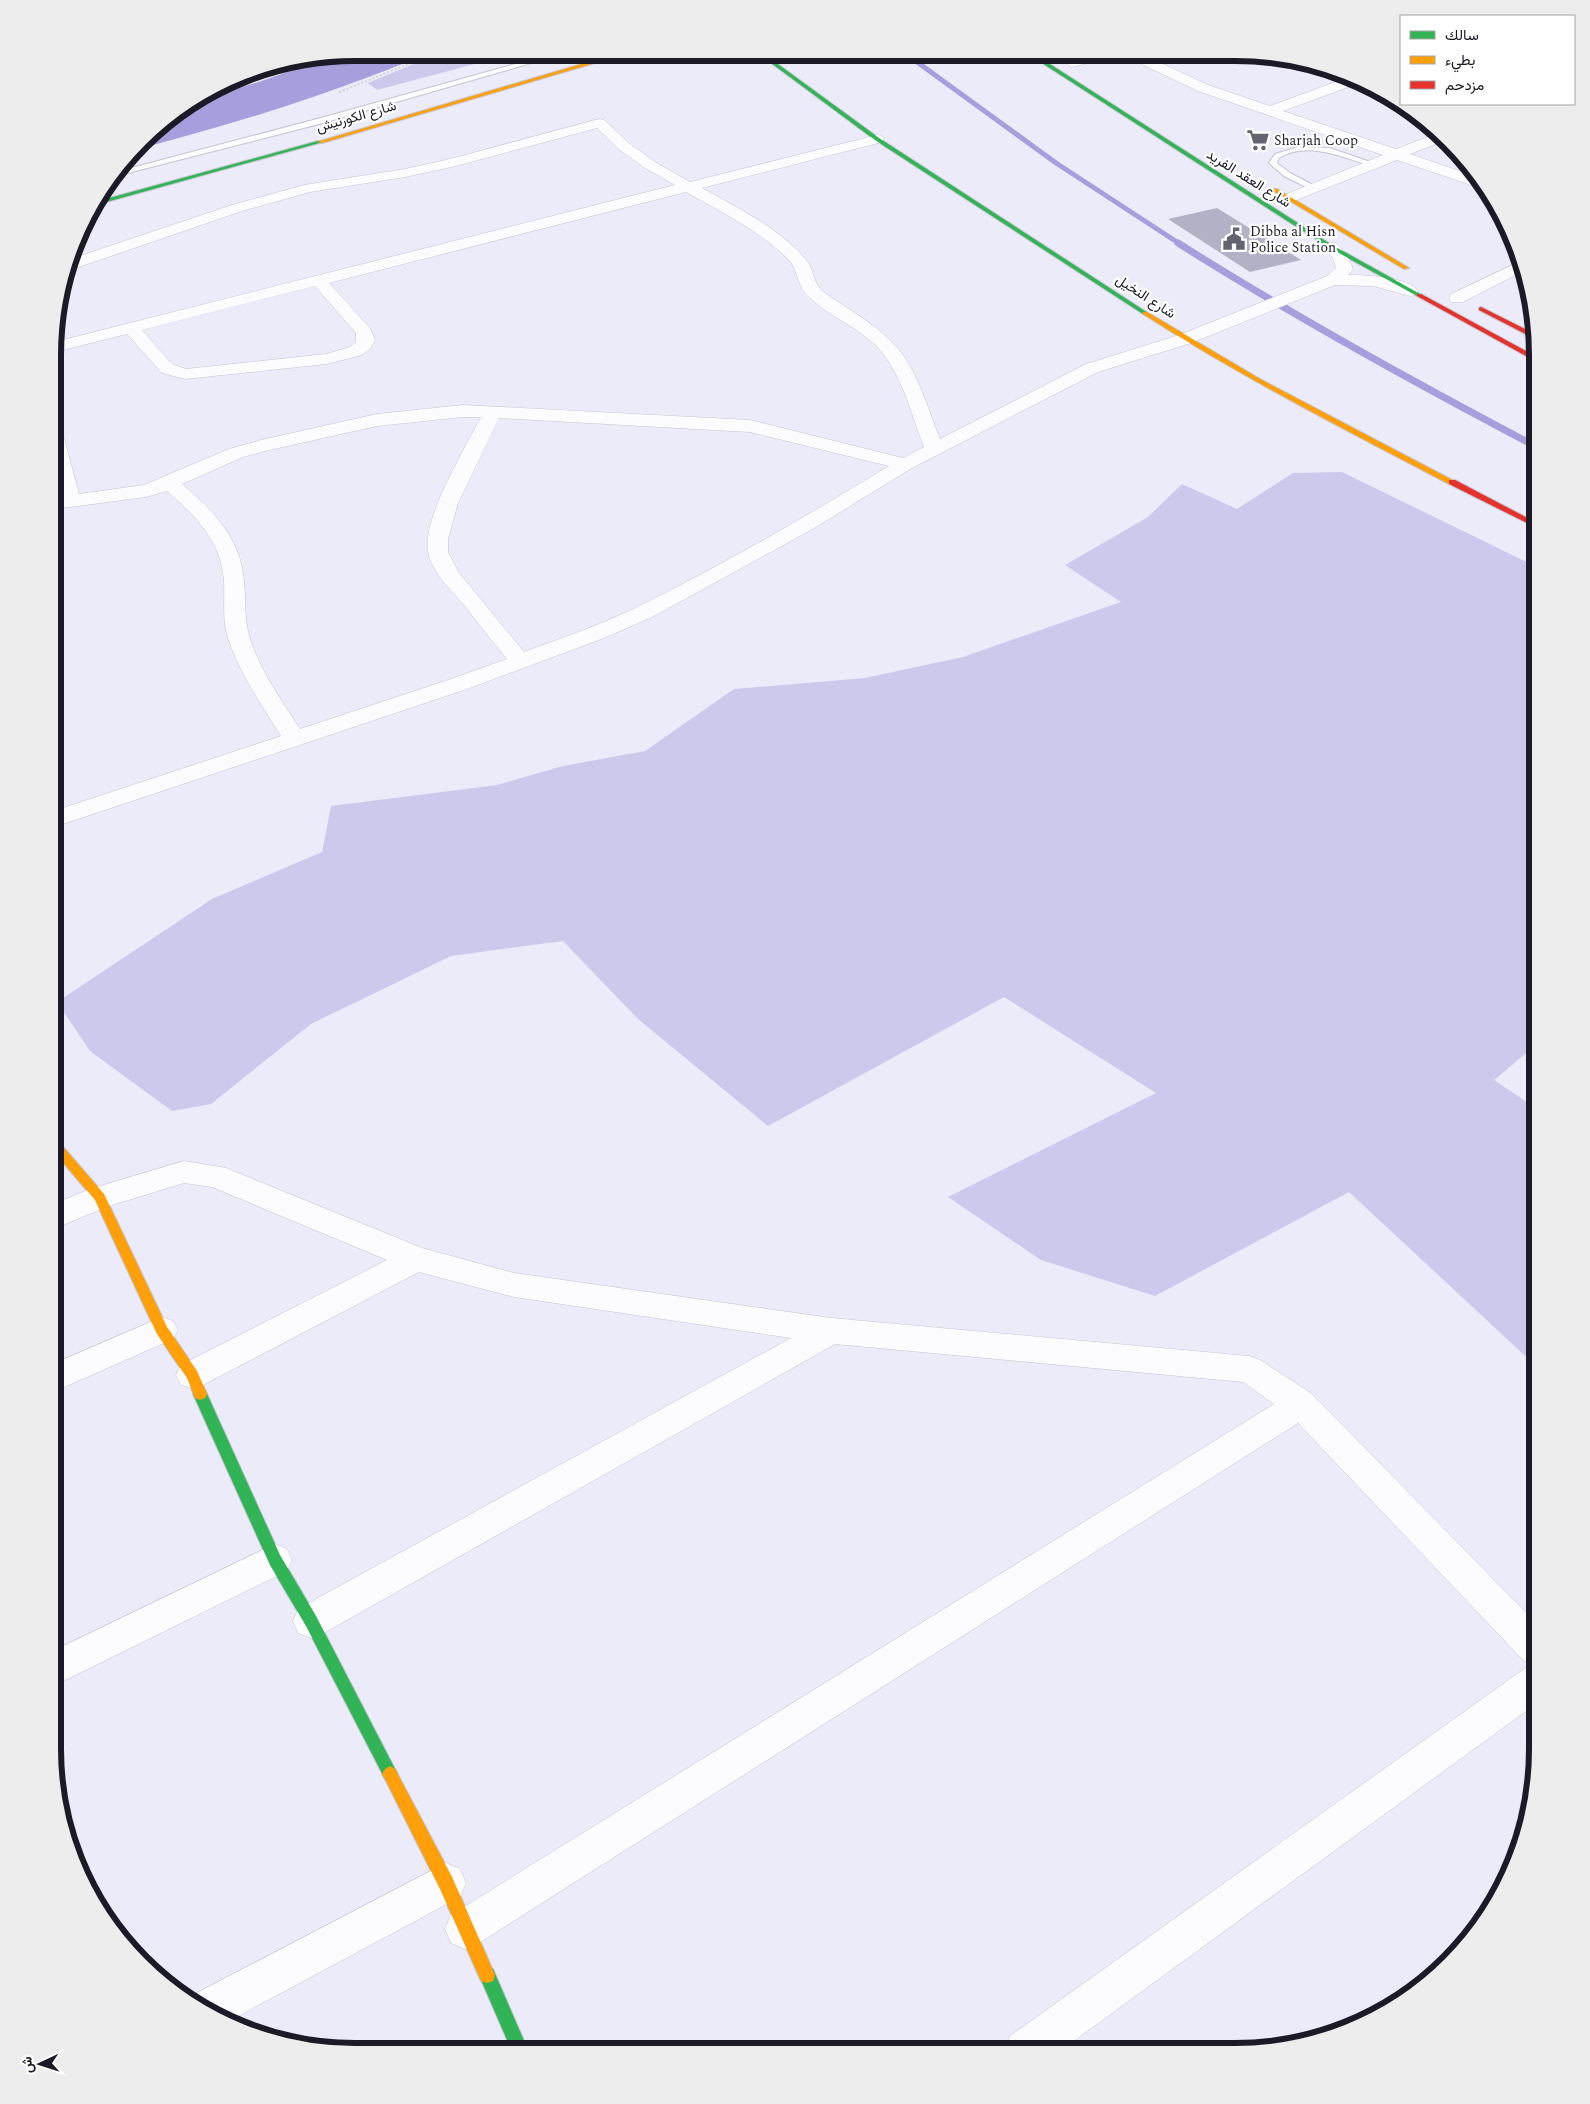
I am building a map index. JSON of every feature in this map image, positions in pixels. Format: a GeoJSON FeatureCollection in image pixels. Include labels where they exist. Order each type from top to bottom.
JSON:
{"type":"FeatureCollection","features":[{"type":"Feature","properties":{"kind":"main road","name":"شارع الكورنيش"},"geometry":{"type":"LineString","coordinates":[[121,178],[563,61]]}},
{"type":"Feature","properties":{"kind":"main road","name":"شارع الكورنيش"},"geometry":{"type":"LineString","coordinates":[[106,201],[358,132],[599,61]]}},
{"type":"Feature","properties":{"kind":"main road","name":"شارع النخيل"},"geometry":{"type":"LineString","coordinates":[[771,61],[877,139],[1185,339],[1324,417],[1529,522]]}},
{"type":"Feature","properties":{"kind":"main road","name":"شارع العقد الفريد"},"geometry":{"type":"LineString","coordinates":[[1041,61],[1330,246],[1529,355]]}},
{"type":"Feature","properties":{"kind":"main road"},"geometry":{"type":"LineString","coordinates":[[1069,61],[1089,73]]}},
{"type":"Feature","properties":{"kind":"main road","name":"شارع العقد الفريد"},"geometry":{"type":"LineString","coordinates":[[1264,182],[1415,273]]}},
{"type":"Feature","properties":{"kind":"main road"},"geometry":{"type":"LineString","coordinates":[[1452,295],[1528,332]]}},
{"type":"Feature","properties":{"kind":"main road"},"geometry":{"type":"LineString","coordinates":[[61,1152],[100,1197],[162,1330],[192,1375],[275,1560],[311,1621],[446,1882],[465,1929],[517,2043]]}},
{"type":"Feature","properties":{"kind":"street"},"geometry":{"type":"LineString","coordinates":[[1072,63],[1080,61]]}},
{"type":"Feature","properties":{"kind":"street"},"geometry":{"type":"LineString","coordinates":[[1146,61],[1190,83],[1471,180]]}},
{"type":"Feature","properties":{"kind":"street"},"geometry":{"type":"LineString","coordinates":[[1270,111],[1346,83]]}},
{"type":"Feature","properties":{"kind":"street"},"geometry":{"type":"LineString","coordinates":[[76,263],[237,208],[309,188],[405,173],[452,163],[599,123],[610,131],[625,147],[650,165],[690,186],[776,240],[801,264],[807,285],[816,296],[856,322],[888,347],[906,375],[934,448]]}},
{"type":"Feature","properties":{"kind":"street"},"geometry":{"type":"LineString","coordinates":[[61,346],[877,139]]}},
{"type":"Feature","properties":{"kind":"street"},"geometry":{"type":"LineString","coordinates":[[1289,198],[1434,139]]}},
{"type":"Feature","properties":{"kind":"street"},"geometry":{"type":"LineString","coordinates":[[61,817],[520,661],[596,633],[644,612],[804,526],[934,448],[1092,368],[1185,339],[1333,280],[1345,269],[1340,257],[1330,246]]}},
{"type":"Feature","properties":{"kind":"street"},"geometry":{"type":"LineString","coordinates":[[1452,295],[1516,269]]}},
{"type":"Feature","properties":{"kind":"street"},"geometry":{"type":"LineString","coordinates":[[131,328],[163,365],[168,369],[185,374],[327,358],[356,351],[364,345],[366,340],[364,332],[319,280]]}},
{"type":"Feature","properties":{"kind":"street"},"geometry":{"type":"LineString","coordinates":[[1333,280],[1376,281],[1393,284],[1410,291]]}},
{"type":"Feature","properties":{"kind":"street"},"geometry":{"type":"LineString","coordinates":[[61,486],[63,502],[146,491],[169,484],[236,454],[261,446],[377,420],[454,412],[493,412],[750,426],[905,464]]}},
{"type":"Feature","properties":{"kind":"street"},"geometry":{"type":"LineString","coordinates":[[493,412],[444,515],[437,538],[438,551],[446,570],[520,661]]}},
{"type":"Feature","properties":{"kind":"street"},"geometry":{"type":"LineString","coordinates":[[169,484],[200,509],[216,528],[230,552],[238,637],[252,668],[294,739]]}},
{"type":"Feature","properties":{"kind":"street"},"geometry":{"type":"LineString","coordinates":[[61,1214],[100,1197],[184,1172],[216,1176],[416,1259],[514,1285],[831,1331],[1249,1369],[1301,1404],[1529,1641]]}},
{"type":"Feature","properties":{"kind":"street"},"geometry":{"type":"LineString","coordinates":[[192,1375],[416,1259]]}},
{"type":"Feature","properties":{"kind":"street"},"geometry":{"type":"LineString","coordinates":[[61,1375],[162,1330]]}},
{"type":"Feature","properties":{"kind":"street"},"geometry":{"type":"LineString","coordinates":[[311,1621],[831,1331]]}},
{"type":"Feature","properties":{"kind":"street"},"geometry":{"type":"LineString","coordinates":[[465,1929],[1301,1404]]}},
{"type":"Feature","properties":{"kind":"street"},"geometry":{"type":"LineString","coordinates":[[61,1665],[275,1560]]}},
{"type":"Feature","properties":{"kind":"street"},"geometry":{"type":"LineString","coordinates":[[1036,2043],[1529,1687]]}},
{"type":"Feature","properties":{"kind":"street"},"geometry":{"type":"LineString","coordinates":[[214,2006],[446,1882]]}},
{"type":"Feature","properties":{"kind":"lane"},"geometry":{"type":"LineString","coordinates":[[121,178],[534,61]]}},
{"type":"Feature","properties":{"kind":"lane"},"geometry":{"type":"LineString","coordinates":[[1314,189],[1277,167],[1273,163],[1273,159],[1276,156],[1294,150],[1321,148],[1372,164]]}},
{"type":"Feature","properties":{"kind":"shaded area"},"geometry":{"type":"Polygon","coordinates":[[[355,61],[410,61],[322,94],[212,129],[148,146],[176,122],[208,101],[227,91],[304,66],[316,64],[355,61]]]}},
{"type":"Feature","properties":{"kind":"shaded area"},"geometry":{"type":"Polygon","coordinates":[[[421,61],[486,61],[377,90],[368,83],[421,61]]]}},
{"type":"Feature","properties":{"kind":"shaded area"},"geometry":{"type":"Polygon","coordinates":[[[1342,472],[1529,563],[1529,1051],[1494,1080],[1529,1104],[1529,1360],[1349,1192],[1155,1296],[1041,1260],[948,1197],[1156,1093],[1004,997],[768,1126],[638,1019],[563,941],[451,956],[311,1024],[211,1104],[172,1111],[90,1051],[61,1008],[61,999],[212,899],[322,852],[331,806],[497,785],[563,766],[645,751],[734,689],[865,678],[963,657],[1121,602],[1065,565],[1148,517],[1182,484],[1237,509],[1293,473],[1342,472]]]}},
{"type":"Feature","properties":{"kind":"building","name":"Dibba al Hisn Police Station"},"geometry":{"type":"Polygon","coordinates":[[[1217,208],[1301,260],[1250,272],[1168,219],[1217,208]]]}},
{"type":"Feature","properties":{"kind":"waterway"},"geometry":{"type":"LineString","coordinates":[[916,61],[1056,163],[1180,244]]}},
{"type":"Feature","properties":{"kind":"waterway"},"geometry":{"type":"LineString","coordinates":[[1178,243],[1356,349],[1529,443]]}},
{"type":"Feature","properties":{"kind":"traffic: fast"},"geometry":{"type":"LineString","coordinates":[[771,61],[877,139],[1145,313]]}},
{"type":"Feature","properties":{"kind":"traffic: fast"},"geometry":{"type":"LineString","coordinates":[[1041,61],[1330,246],[1419,295]]}},
{"type":"Feature","properties":{"kind":"traffic: fast"},"geometry":{"type":"LineString","coordinates":[[106,201],[320,142]]}},
{"type":"Feature","properties":{"kind":"traffic: fast"},"geometry":{"type":"LineString","coordinates":[[200,1394],[275,1560],[311,1621],[390,1774]]}},
{"type":"Feature","properties":{"kind":"traffic: fast"},"geometry":{"type":"LineString","coordinates":[[487,1975],[517,2043]]}},
{"type":"Feature","properties":{"kind":"traffic: slow"},"geometry":{"type":"LineString","coordinates":[[320,142],[598,61]]}},
{"type":"Feature","properties":{"kind":"traffic: slow"},"geometry":{"type":"LineString","coordinates":[[1275,190],[1406,268]]}},
{"type":"Feature","properties":{"kind":"traffic: slow"},"geometry":{"type":"LineString","coordinates":[[1145,313],[1258,380],[1452,482]]}},
{"type":"Feature","properties":{"kind":"traffic: slow"},"geometry":{"type":"LineString","coordinates":[[61,1152],[100,1197],[162,1330],[192,1375],[200,1394]]}},
{"type":"Feature","properties":{"kind":"traffic: slow"},"geometry":{"type":"LineString","coordinates":[[390,1774],[446,1883],[487,1975]]}},
{"type":"Feature","properties":{"kind":"traffic: jam"},"geometry":{"type":"LineString","coordinates":[[1419,295],[1529,356]]}},
{"type":"Feature","properties":{"kind":"traffic: jam"},"geometry":{"type":"LineString","coordinates":[[1481,309],[1528,333]]}},
{"type":"Feature","properties":{"kind":"traffic: jam"},"geometry":{"type":"LineString","coordinates":[[1452,482],[1529,522]]}},
{"type":"Feature","properties":{"kind":"place","name":"Sharjah Coop"},"geometry":{"type":"Point","coordinates":[1258,140]}},
{"type":"Feature","properties":{"kind":"place","name":"Dibba al Hisn Police Station"},"geometry":{"type":"Point","coordinates":[1234,239]}}]}
